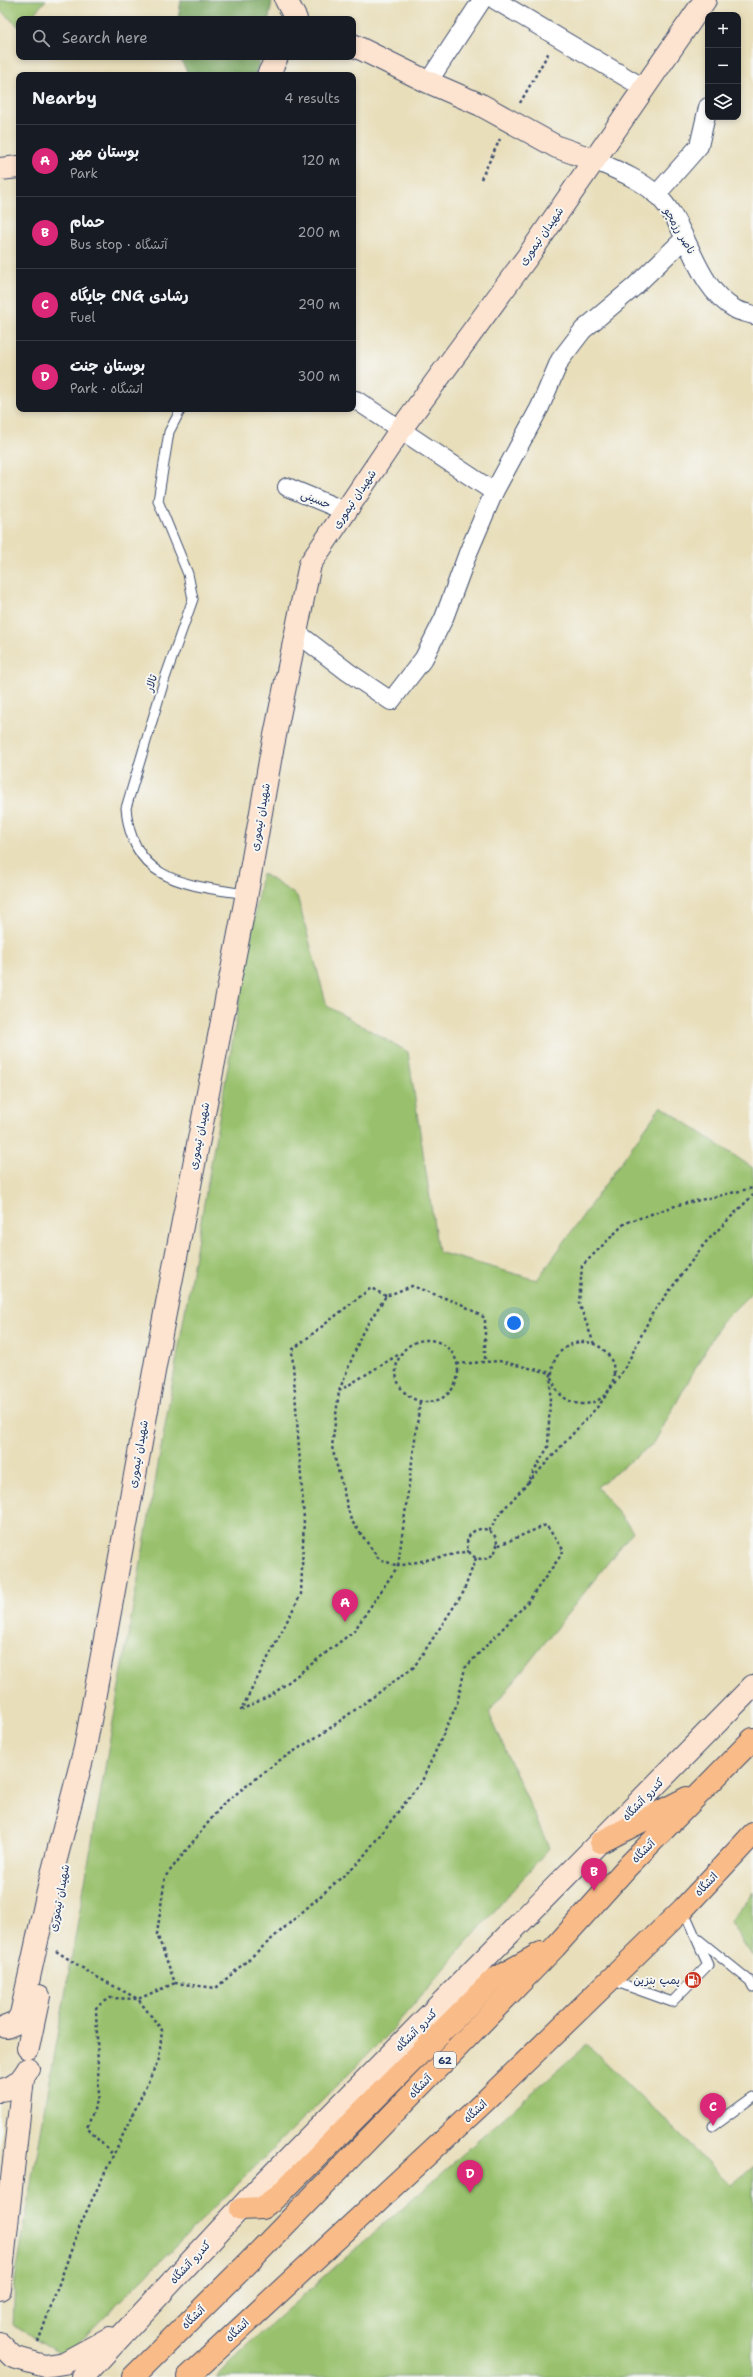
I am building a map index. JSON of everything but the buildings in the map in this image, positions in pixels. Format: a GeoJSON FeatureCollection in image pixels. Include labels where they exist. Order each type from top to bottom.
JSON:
{"type":"FeatureCollection","features":[{"type":"Feature","properties":{"kind":"main road"},"geometry":{"type":"LineString","coordinates":[[286,0],[294,16]]}},
{"type":"Feature","properties":{"kind":"main road","name":"شهیدان تیموری"},"geometry":{"type":"LineString","coordinates":[[3,2027],[16,2023],[21,2014],[52,1875],[84,1748],[160,1339],[310,564],[401,429],[528,256],[705,0]]}},
{"type":"Feature","properties":{"kind":"main road"},"geometry":{"type":"LineString","coordinates":[[356,46],[428,82],[481,105],[557,147],[594,160]]}},
{"type":"Feature","properties":{"kind":"main road"},"geometry":{"type":"LineString","coordinates":[[270,72],[276,60]]}},
{"type":"Feature","properties":{"kind":"main road"},"geometry":{"type":"LineString","coordinates":[[0,169],[16,167]]}},
{"type":"Feature","properties":{"kind":"main road","name":"کندرو آتشگاه"},"geometry":{"type":"LineString","coordinates":[[83,2377],[240,2209],[753,1686]]}},
{"type":"Feature","properties":{"kind":"main road","name":"آتشگاه"},"geometry":{"type":"LineString","coordinates":[[132,2377],[248,2263],[555,1947],[629,1865],[753,1739]]}},
{"type":"Feature","properties":{"kind":"main road","name":"شهیدان تیموری"},"geometry":{"type":"LineString","coordinates":[[23,2078],[28,2069],[30,2058],[28,2048],[85,1768],[84,1748]]}},
{"type":"Feature","properties":{"kind":"main road"},"geometry":{"type":"LineString","coordinates":[[601,1842],[704,1789]]}},
{"type":"Feature","properties":{"kind":"main road","name":"اتشگاه"},"geometry":{"type":"LineString","coordinates":[[188,2377],[484,2102],[682,1909],[753,1834]]}},
{"type":"Feature","properties":{"kind":"main road"},"geometry":{"type":"LineString","coordinates":[[240,2209],[262,2208],[279,2195],[493,1980],[526,1960],[555,1947]]}},
{"type":"Feature","properties":{"kind":"main road"},"geometry":{"type":"LineString","coordinates":[[3,2027],[20,2035],[28,2048]]}},
{"type":"Feature","properties":{"kind":"main road"},"geometry":{"type":"LineString","coordinates":[[0,2090],[15,2085],[23,2078]]}},
{"type":"Feature","properties":{"kind":"main road"},"geometry":{"type":"LineString","coordinates":[[0,2289],[23,2078]]}},
{"type":"Feature","properties":{"kind":"main road"},"geometry":{"type":"LineString","coordinates":[[3,2355],[45,2366],[64,2363],[94,2348],[133,2323]]}},
{"type":"Feature","properties":{"kind":"street"},"geometry":{"type":"LineString","coordinates":[[428,82],[482,0]]}},
{"type":"Feature","properties":{"kind":"street"},"geometry":{"type":"LineString","coordinates":[[496,0],[644,88]]}},
{"type":"Feature","properties":{"kind":"street"},"geometry":{"type":"LineString","coordinates":[[656,195],[699,146],[705,120]]}},
{"type":"Feature","properties":{"kind":"street","name":"ناصر رزمجو"},"geometry":{"type":"LineString","coordinates":[[594,160],[632,177],[656,195],[672,214],[712,289],[735,309],[753,315]]}},
{"type":"Feature","properties":{"kind":"street"},"geometry":{"type":"LineString","coordinates":[[296,632],[348,672],[391,701],[424,658],[444,618],[468,554],[494,492],[540,407],[560,360],[583,330],[634,287],[685,238]]}},
{"type":"Feature","properties":{"kind":"street"},"geometry":{"type":"LineString","coordinates":[[356,400],[494,492]]}},
{"type":"Feature","properties":{"kind":"street","name":"حسینی"},"geometry":{"type":"LineString","coordinates":[[287,487],[346,511]]}},
{"type":"Feature","properties":{"kind":"lane","name":"تالار"},"geometry":{"type":"LineString","coordinates":[[179,412],[169,432],[158,502],[188,574],[193,599],[165,678],[126,808],[127,828],[143,857],[160,874],[181,883],[246,894]]}},
{"type":"Feature","properties":{"kind":"lane"},"geometry":{"type":"LineString","coordinates":[[610,1979],[672,2002],[708,1965],[682,1909]]}},
{"type":"Feature","properties":{"kind":"lane"},"geometry":{"type":"LineString","coordinates":[[695,1936],[750,1981],[753,1987]]}},
{"type":"Feature","properties":{"kind":"lane"},"geometry":{"type":"LineString","coordinates":[[713,2126],[753,2097]]}},
{"type":"Feature","properties":{"kind":"path"},"geometry":{"type":"LineString","coordinates":[[594,1344],[579,1303],[582,1266],[625,1223],[678,1205],[753,1188]]}},
{"type":"Feature","properties":{"kind":"path"},"geometry":{"type":"LineString","coordinates":[[489,1531],[500,1513],[586,1421],[626,1366],[652,1314],[706,1242],[753,1195]]}},
{"type":"Feature","properties":{"kind":"path"},"geometry":{"type":"LineString","coordinates":[[469,1551],[398,1566],[379,1559],[351,1520],[332,1447],[339,1391],[363,1331],[386,1296],[412,1286],[461,1304],[485,1318],[485,1362]]}},
{"type":"Feature","properties":{"kind":"path"},"geometry":{"type":"LineString","coordinates":[[386,1296],[371,1288],[292,1350],[304,1519],[301,1594],[241,1710],[273,1694],[354,1631],[398,1566],[420,1402]]}},
{"type":"Feature","properties":{"kind":"path"},"geometry":{"type":"LineString","coordinates":[[418,1341],[438,1342],[453,1354],[457,1364],[458,1374],[455,1385],[449,1393],[440,1400],[430,1403],[420,1402],[410,1398],[402,1391],[397,1382],[397,1361],[402,1353],[409,1346],[418,1341]]}},
{"type":"Feature","properties":{"kind":"path"},"geometry":{"type":"LineString","coordinates":[[526,1485],[548,1447],[551,1373],[553,1363],[565,1348],[584,1342],[594,1344],[603,1349],[612,1362],[615,1377],[612,1387],[605,1396],[597,1402],[586,1405],[576,1404],[566,1400],[558,1393],[553,1384],[551,1373]]}},
{"type":"Feature","properties":{"kind":"path"},"geometry":{"type":"LineString","coordinates":[[339,1391],[402,1353]]}},
{"type":"Feature","properties":{"kind":"path"},"geometry":{"type":"LineString","coordinates":[[457,1364],[499,1361],[551,1373]]}},
{"type":"Feature","properties":{"kind":"path"},"geometry":{"type":"LineString","coordinates":[[113,2154],[87,2128],[100,2096],[96,2008],[110,1998],[138,1999],[175,1983],[216,1988],[359,1862],[422,1781],[457,1704],[465,1668],[527,1603],[564,1551],[546,1525],[497,1546],[490,1557],[476,1558],[469,1551],[468,1541],[473,1533],[482,1530],[489,1531],[495,1536],[497,1546]]}},
{"type":"Feature","properties":{"kind":"path"},"geometry":{"type":"LineString","coordinates":[[175,1983],[157,1934],[165,1877],[223,1804],[280,1760],[326,1731],[414,1667],[463,1593],[476,1558]]}},
{"type":"Feature","properties":{"kind":"path"},"geometry":{"type":"LineString","coordinates":[[31,2362],[81,2223],[159,2059],[162,2030],[138,1999],[95,1976],[49,1946]]}},
{"type":"Feature","properties":{"kind":"green space"},"geometry":{"type":"Polygon","coordinates":[[[0,0],[46,0],[32,16],[16,16],[16,24],[0,10],[0,0]]]}},
{"type":"Feature","properties":{"kind":"green space"},"geometry":{"type":"Polygon","coordinates":[[[181,0],[272,0],[269,16],[178,16],[181,0]]]}},
{"type":"Feature","properties":{"kind":"green space"},"geometry":{"type":"Polygon","coordinates":[[[181,60],[260,60],[256,72],[187,72],[181,60]]]}},
{"type":"Feature","properties":{"kind":"green space"},"geometry":{"type":"Polygon","coordinates":[[[262,873],[297,896],[327,1006],[408,1052],[438,1252],[537,1280],[661,1106],[753,1168],[753,1291],[720,1324],[654,1443],[597,1487],[633,1531],[489,1713],[549,1848],[388,2034],[65,2357],[13,2324],[15,2280],[262,873]]]}},
{"type":"Feature","properties":{"kind":"green space"},"geometry":{"type":"Polygon","coordinates":[[[753,1892],[753,1957],[730,1923],[753,1892]]]}},
{"type":"Feature","properties":{"kind":"green space"},"geometry":{"type":"Polygon","coordinates":[[[587,2044],[731,2185],[753,2167],[753,2377],[217,2377],[246,2346],[587,2044]]]}},
{"type":"Feature","properties":{"kind":"place","name":"بوستان مهر"},"geometry":{"type":"Point","coordinates":[345,1622]}},
{"type":"Feature","properties":{"kind":"place","name":"حمام"},"geometry":{"type":"Point","coordinates":[594,1891]}},
{"type":"Feature","properties":{"kind":"place","name":"پمپ بنزین"},"geometry":{"type":"Point","coordinates":[693,1980]}},
{"type":"Feature","properties":{"kind":"place","name":"جایگاه CNG رشادی"},"geometry":{"type":"Point","coordinates":[713,2126]}},
{"type":"Feature","properties":{"kind":"place","name":"بوستان جنت"},"geometry":{"type":"Point","coordinates":[470,2193]}}]}
